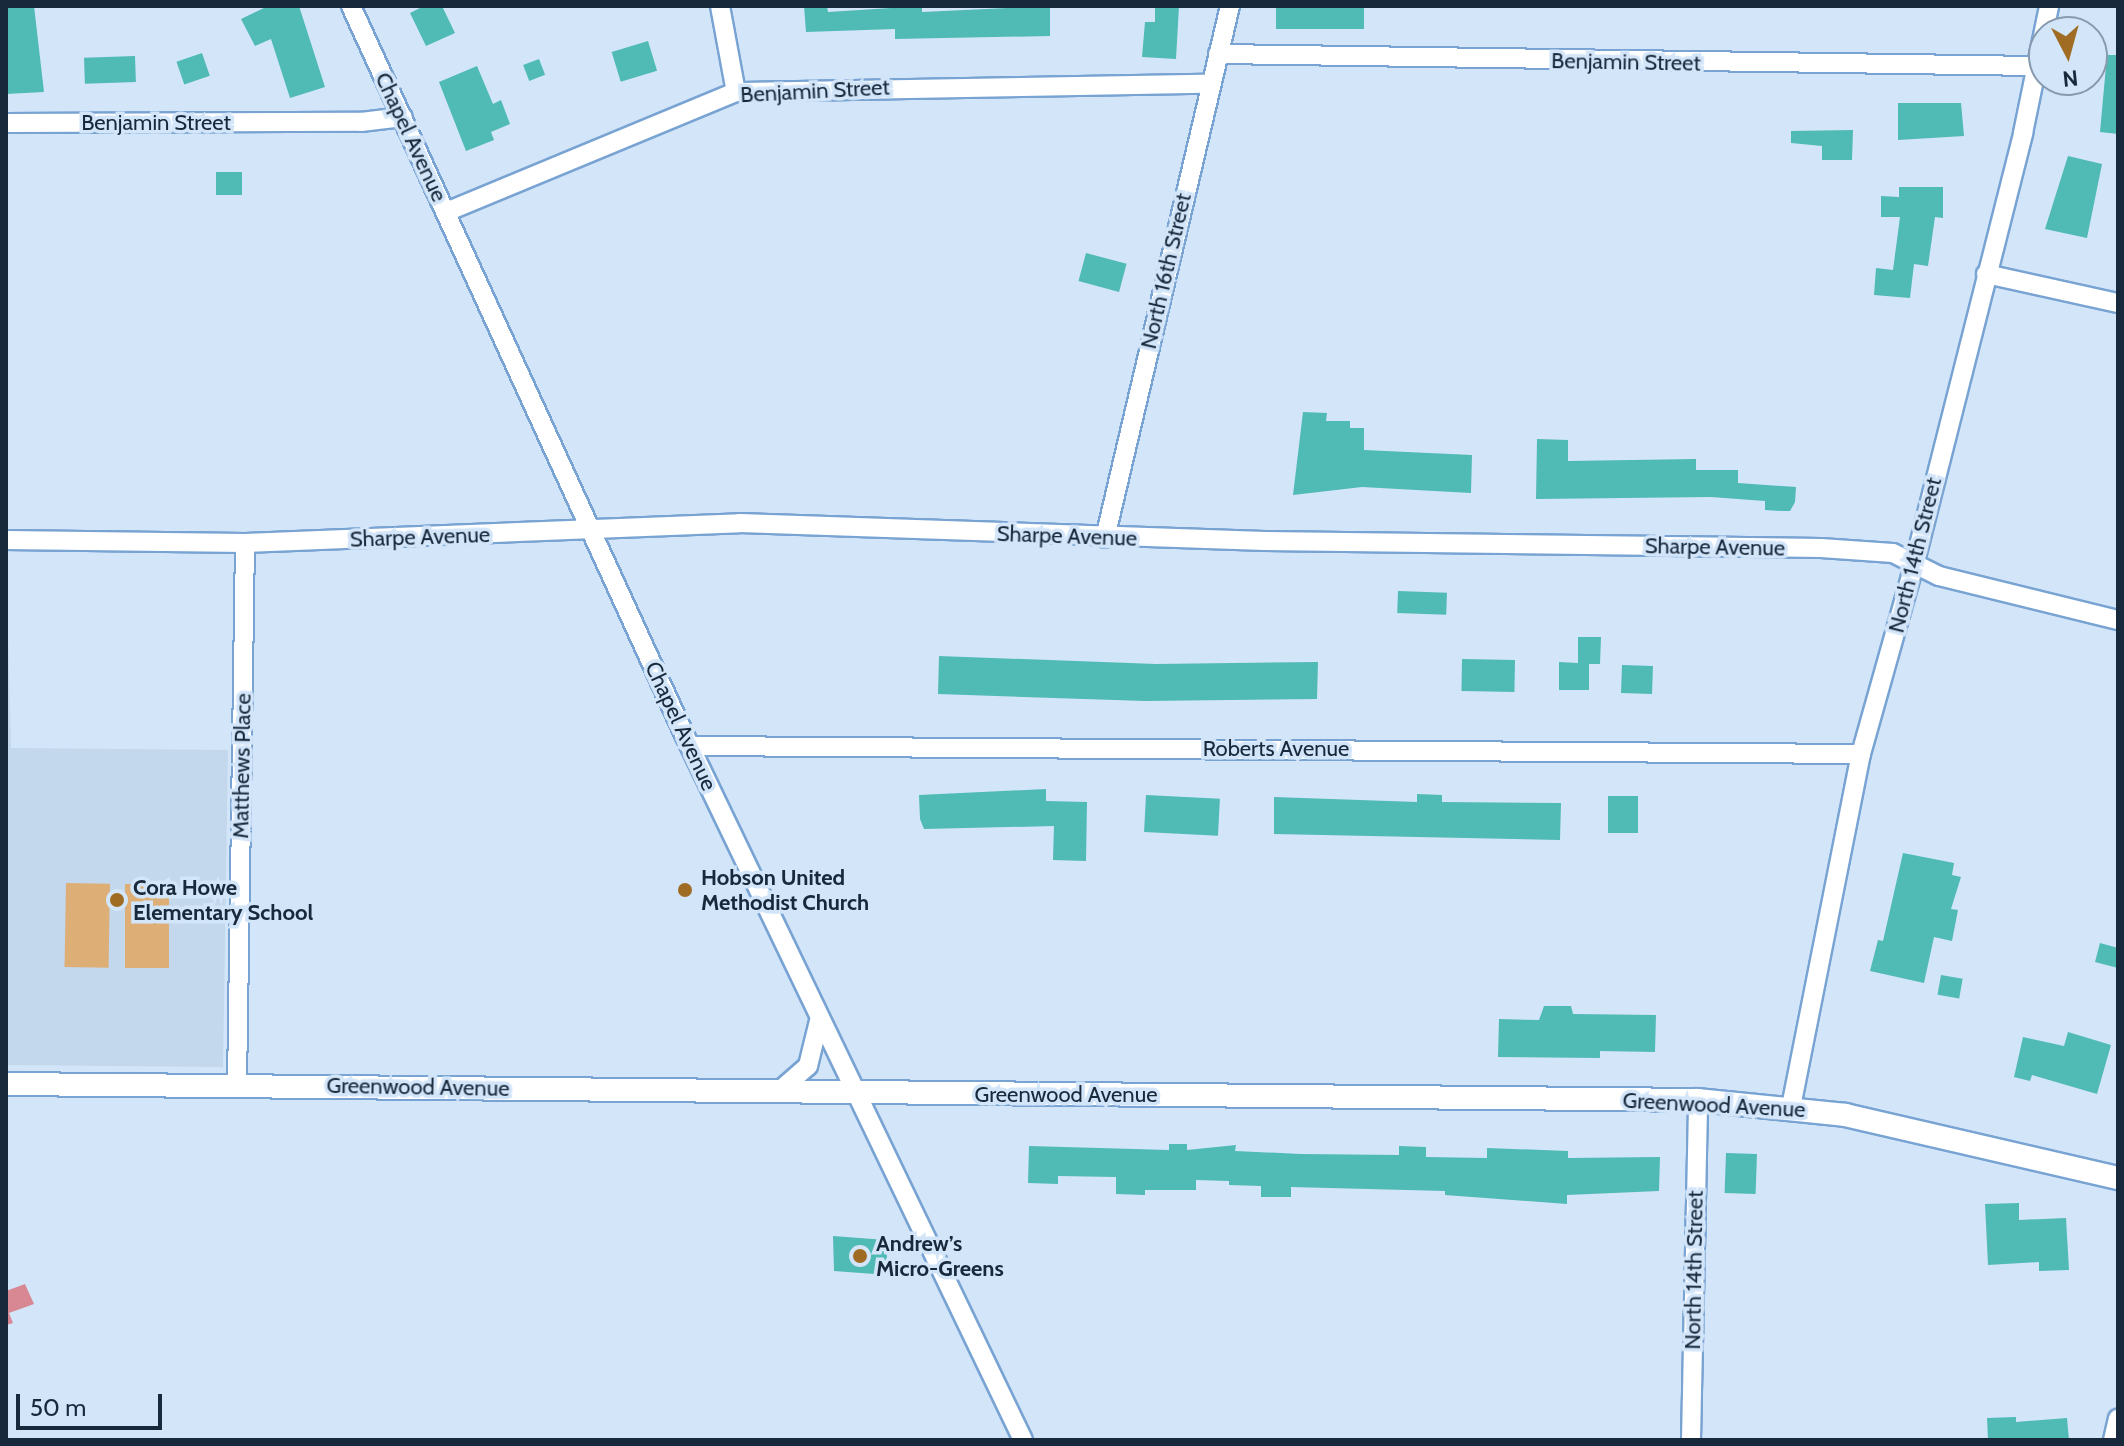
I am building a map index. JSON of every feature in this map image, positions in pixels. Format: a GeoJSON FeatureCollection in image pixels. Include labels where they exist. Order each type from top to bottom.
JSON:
{"type":"FeatureCollection","features":[{"type":"Feature","properties":{"kind":"street","name":"Chapel Avenue"},"geometry":{"type":"LineString","coordinates":[[351,6],[590,532],[853,1094],[1023,1440]]}},
{"type":"Feature","properties":{"kind":"street"},"geometry":{"type":"LineString","coordinates":[[720,6],[736,92]]}},
{"type":"Feature","properties":{"kind":"street","name":"North 16th Street"},"geometry":{"type":"LineString","coordinates":[[1105,538],[1209,84],[1230,6]]}},
{"type":"Feature","properties":{"kind":"street","name":"Benjamin Street"},"geometry":{"type":"LineString","coordinates":[[1218,54],[2028,66]]}},
{"type":"Feature","properties":{"kind":"street","name":"Benjamin Street"},"geometry":{"type":"LineString","coordinates":[[446,212],[736,92],[1209,84]]}},
{"type":"Feature","properties":{"kind":"street","name":"North 14th Street"},"geometry":{"type":"LineString","coordinates":[[1791,1107],[1861,754],[1914,565],[2023,133],[2029,96]]}},
{"type":"Feature","properties":{"kind":"street","name":"Benjamin Street"},"geometry":{"type":"LineString","coordinates":[[6,123],[361,122],[403,117]]}},
{"type":"Feature","properties":{"kind":"street"},"geometry":{"type":"LineString","coordinates":[[1986,274],[2118,303]]}},
{"type":"Feature","properties":{"kind":"street","name":"Sharpe Avenue"},"geometry":{"type":"LineString","coordinates":[[6,540],[245,543],[590,532],[740,523],[1105,538],[1821,548],[1893,553],[1914,565],[2118,620]]}},
{"type":"Feature","properties":{"kind":"street","name":"Matthews Place"},"geometry":{"type":"LineString","coordinates":[[237,1086],[245,543]]}},
{"type":"Feature","properties":{"kind":"street","name":"Roberts Avenue"},"geometry":{"type":"LineString","coordinates":[[691,746],[1861,754]]}},
{"type":"Feature","properties":{"kind":"street"},"geometry":{"type":"LineString","coordinates":[[777,1093],[808,1066],[819,1021]]}},
{"type":"Feature","properties":{"kind":"street","name":"Greenwood Avenue"},"geometry":{"type":"LineString","coordinates":[[6,1084],[1698,1100],[1791,1107],[2118,1178]]}},
{"type":"Feature","properties":{"kind":"street","name":"North 14th Street"},"geometry":{"type":"LineString","coordinates":[[1691,1440],[1698,1100]]}},
{"type":"Feature","properties":{"kind":"street"},"geometry":{"type":"LineString","coordinates":[[2113,1440],[2118,1419]]}},
{"type":"Feature","properties":{"kind":"shaded area","name":"Cora Howe Elementary School"},"geometry":{"type":"Polygon","coordinates":[[[6,559],[11,748],[228,750],[223,1067],[6,1065],[6,559]]]}},
{"type":"Feature","properties":{"kind":"shaded area"},"geometry":{"type":"Polygon","coordinates":[[[66,883],[110,884],[109,968],[65,967],[66,883]]]}},
{"type":"Feature","properties":{"kind":"shaded area"},"geometry":{"type":"Polygon","coordinates":[[[125,884],[169,884],[169,968],[125,968],[125,884]]]}},
{"type":"Feature","properties":{"kind":"shaded area"},"geometry":{"type":"Polygon","coordinates":[[[25,1284],[34,1304],[9,1313],[13,1323],[6,1325],[6,1291],[25,1284]]]}},
{"type":"Feature","properties":{"kind":"building"},"geometry":{"type":"Polygon","coordinates":[[[6,6],[34,6],[44,92],[6,94],[6,6]]]}},
{"type":"Feature","properties":{"kind":"building"},"geometry":{"type":"Polygon","coordinates":[[[268,6],[299,6],[325,87],[290,98],[271,39],[255,46],[241,19],[268,6]]]}},
{"type":"Feature","properties":{"kind":"building"},"geometry":{"type":"Polygon","coordinates":[[[424,6],[442,6],[455,33],[426,46],[410,13],[424,6]]]}},
{"type":"Feature","properties":{"kind":"building"},"geometry":{"type":"Polygon","coordinates":[[[804,6],[827,6],[828,12],[922,6],[922,12],[1050,6],[1050,36],[895,39],[895,29],[806,32],[804,6]]]}},
{"type":"Feature","properties":{"kind":"building"},"geometry":{"type":"Polygon","coordinates":[[[1155,6],[1179,6],[1176,59],[1142,57],[1145,22],[1155,22],[1155,6]]]}},
{"type":"Feature","properties":{"kind":"building"},"geometry":{"type":"Polygon","coordinates":[[[1276,6],[1364,6],[1364,29],[1276,29],[1276,6]]]}},
{"type":"Feature","properties":{"kind":"building"},"geometry":{"type":"Polygon","coordinates":[[[648,41],[657,71],[621,82],[612,52],[648,41]]]}},
{"type":"Feature","properties":{"kind":"building"},"geometry":{"type":"Polygon","coordinates":[[[202,53],[210,76],[184,84],[176,62],[202,53]]]}},
{"type":"Feature","properties":{"kind":"building"},"geometry":{"type":"Polygon","coordinates":[[[2108,55],[2118,55],[2118,134],[2100,132],[2103,96],[2108,96],[2108,55]]]}},
{"type":"Feature","properties":{"kind":"building"},"geometry":{"type":"Polygon","coordinates":[[[135,56],[136,82],[85,84],[84,58],[135,56]]]}},
{"type":"Feature","properties":{"kind":"building"},"geometry":{"type":"Polygon","coordinates":[[[539,59],[545,75],[529,81],[523,65],[539,59]]]}},
{"type":"Feature","properties":{"kind":"building"},"geometry":{"type":"Polygon","coordinates":[[[477,66],[493,104],[501,100],[510,124],[491,132],[494,140],[466,151],[439,82],[477,66]]]}},
{"type":"Feature","properties":{"kind":"building"},"geometry":{"type":"Polygon","coordinates":[[[1898,103],[1961,103],[1964,136],[1898,140],[1898,103]]]}},
{"type":"Feature","properties":{"kind":"building"},"geometry":{"type":"Polygon","coordinates":[[[1853,130],[1852,160],[1822,160],[1822,146],[1791,143],[1791,131],[1853,130]]]}},
{"type":"Feature","properties":{"kind":"building"},"geometry":{"type":"Polygon","coordinates":[[[2068,156],[2102,164],[2087,238],[2045,229],[2068,156]]]}},
{"type":"Feature","properties":{"kind":"building"},"geometry":{"type":"Polygon","coordinates":[[[216,172],[242,172],[242,195],[216,195],[216,172]]]}},
{"type":"Feature","properties":{"kind":"building"},"geometry":{"type":"Polygon","coordinates":[[[1899,187],[1943,187],[1943,218],[1935,217],[1928,266],[1914,264],[1910,298],[1874,295],[1876,268],[1893,270],[1900,217],[1881,217],[1881,196],[1899,197],[1899,187]]]}},
{"type":"Feature","properties":{"kind":"building"},"geometry":{"type":"Polygon","coordinates":[[[1086,253],[1127,264],[1119,292],[1078,281],[1086,253]]]}},
{"type":"Feature","properties":{"kind":"building"},"geometry":{"type":"Polygon","coordinates":[[[1303,412],[1327,413],[1326,421],[1350,421],[1350,428],[1364,428],[1364,450],[1472,455],[1471,493],[1362,487],[1293,495],[1303,412]]]}},
{"type":"Feature","properties":{"kind":"building"},"geometry":{"type":"Polygon","coordinates":[[[1537,439],[1568,440],[1568,461],[1696,459],[1696,470],[1738,470],[1738,483],[1796,487],[1795,502],[1790,511],[1781,511],[1765,510],[1765,501],[1711,497],[1536,499],[1537,439]]]}},
{"type":"Feature","properties":{"kind":"building"},"geometry":{"type":"Polygon","coordinates":[[[1398,591],[1447,593],[1446,615],[1397,613],[1398,591]]]}},
{"type":"Feature","properties":{"kind":"building"},"geometry":{"type":"Polygon","coordinates":[[[1578,637],[1601,637],[1600,664],[1589,664],[1589,690],[1559,690],[1559,662],[1578,663],[1578,637]]]}},
{"type":"Feature","properties":{"kind":"building"},"geometry":{"type":"Polygon","coordinates":[[[939,656],[1156,664],[1318,662],[1317,699],[1145,701],[938,694],[939,656]]]}},
{"type":"Feature","properties":{"kind":"building"},"geometry":{"type":"Polygon","coordinates":[[[1462,659],[1515,660],[1514,692],[1461,691],[1462,659]]]}},
{"type":"Feature","properties":{"kind":"building"},"geometry":{"type":"Polygon","coordinates":[[[1622,665],[1653,666],[1652,694],[1621,693],[1622,665]]]}},
{"type":"Feature","properties":{"kind":"building"},"geometry":{"type":"Polygon","coordinates":[[[1046,789],[1046,801],[1087,802],[1086,861],[1053,860],[1054,826],[924,829],[920,819],[919,795],[1046,789]]]}},
{"type":"Feature","properties":{"kind":"building"},"geometry":{"type":"Polygon","coordinates":[[[1417,794],[1442,795],[1442,802],[1561,803],[1560,840],[1274,834],[1274,797],[1417,802],[1417,794]]]}},
{"type":"Feature","properties":{"kind":"building"},"geometry":{"type":"Polygon","coordinates":[[[1146,795],[1220,799],[1218,836],[1144,832],[1146,795]]]}},
{"type":"Feature","properties":{"kind":"building"},"geometry":{"type":"Polygon","coordinates":[[[1608,796],[1638,796],[1638,833],[1608,833],[1608,796]]]}},
{"type":"Feature","properties":{"kind":"building"},"geometry":{"type":"Polygon","coordinates":[[[1903,853],[1954,863],[1952,875],[1961,877],[1951,909],[1958,910],[1952,941],[1934,937],[1924,983],[1870,971],[1878,940],[1883,941],[1903,853]]]}},
{"type":"Feature","properties":{"kind":"building"},"geometry":{"type":"Polygon","coordinates":[[[2100,943],[2118,948],[2118,968],[2095,962],[2100,943]]]}},
{"type":"Feature","properties":{"kind":"building"},"geometry":{"type":"Polygon","coordinates":[[[1941,975],[1963,979],[1959,999],[1938,995],[1941,975]]]}},
{"type":"Feature","properties":{"kind":"building"},"geometry":{"type":"Polygon","coordinates":[[[1544,1006],[1571,1006],[1573,1014],[1656,1015],[1655,1052],[1600,1051],[1600,1058],[1498,1057],[1499,1019],[1539,1020],[1544,1006]]]}},
{"type":"Feature","properties":{"kind":"building"},"geometry":{"type":"Polygon","coordinates":[[[2068,1032],[2111,1045],[2097,1094],[2032,1075],[2030,1081],[2014,1077],[2023,1037],[2064,1046],[2068,1032]]]}},
{"type":"Feature","properties":{"kind":"building"},"geometry":{"type":"Polygon","coordinates":[[[1169,1144],[1187,1144],[1187,1150],[1236,1145],[1235,1151],[1301,1154],[1399,1155],[1399,1146],[1426,1147],[1426,1157],[1487,1158],[1487,1148],[1568,1151],[1568,1158],[1660,1157],[1659,1191],[1567,1195],[1567,1204],[1445,1195],[1445,1191],[1291,1187],[1291,1197],[1261,1197],[1261,1186],[1229,1185],[1229,1181],[1196,1180],[1196,1190],[1145,1190],[1145,1195],[1116,1194],[1116,1177],[1058,1176],[1058,1184],[1028,1183],[1029,1146],[1169,1150],[1169,1144]]]}},
{"type":"Feature","properties":{"kind":"building"},"geometry":{"type":"Polygon","coordinates":[[[1726,1153],[1757,1154],[1756,1194],[1725,1193],[1726,1153]]]}},
{"type":"Feature","properties":{"kind":"building"},"geometry":{"type":"Polygon","coordinates":[[[2019,1203],[2019,1220],[2066,1218],[2069,1270],[2039,1271],[2039,1262],[1988,1265],[1985,1204],[2019,1203]]]}},
{"type":"Feature","properties":{"kind":"building","name":"Andrew’s Micro-Greens"},"geometry":{"type":"Polygon","coordinates":[[[833,1236],[886,1240],[888,1275],[834,1271],[833,1236]]]}},
{"type":"Feature","properties":{"kind":"building"},"geometry":{"type":"Polygon","coordinates":[[[2016,1417],[2016,1422],[2067,1418],[2069,1440],[1988,1440],[1987,1418],[2016,1417]]]}},
{"type":"Feature","properties":{"kind":"place","name":"Hobson United Methodist Church"},"geometry":{"type":"Point","coordinates":[685,890]}},
{"type":"Feature","properties":{"kind":"place","name":"Cora Howe Elementary School"},"geometry":{"type":"Point","coordinates":[117,900]}},
{"type":"Feature","properties":{"kind":"place","name":"Andrew’s Micro-Greens"},"geometry":{"type":"Point","coordinates":[860,1256]}}]}
